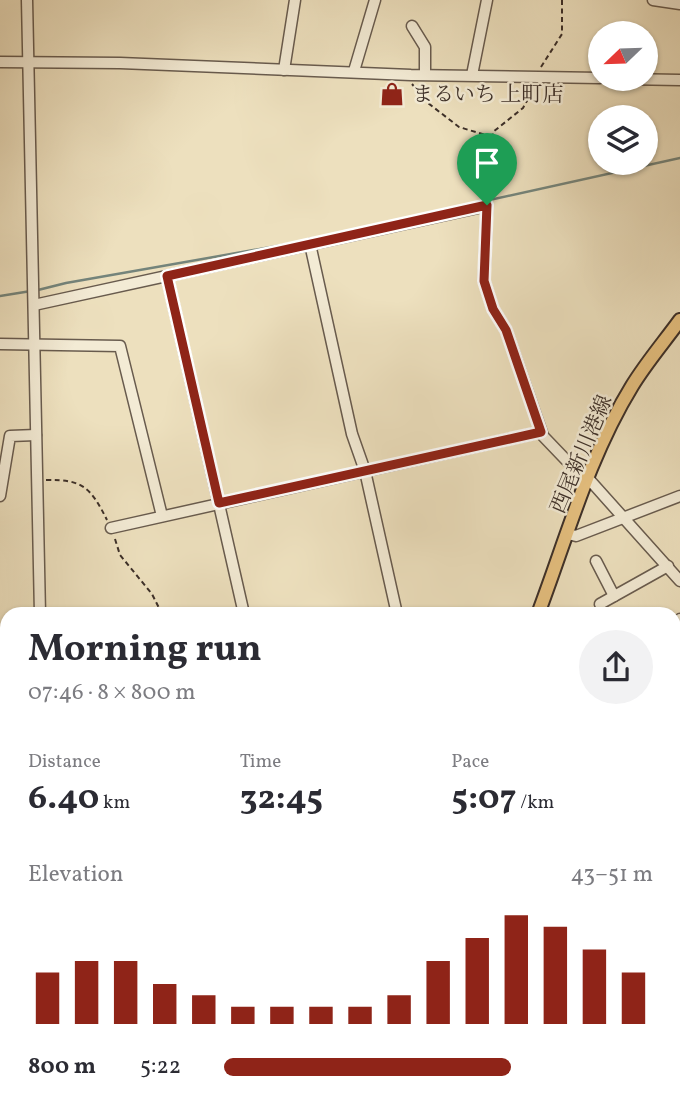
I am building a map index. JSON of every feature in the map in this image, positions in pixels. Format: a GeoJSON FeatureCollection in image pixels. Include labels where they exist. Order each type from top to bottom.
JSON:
{"type":"FeatureCollection","features":[{"type":"Feature","properties":{"kind":"main road","name":"西尾新川港線"},"geometry":{"type":"LineString","coordinates":[[541,607],[587,477],[633,384],[680,320]]}},
{"type":"Feature","properties":{"kind":"street"},"geometry":{"type":"LineString","coordinates":[[27,0],[40,607]]}},
{"type":"Feature","properties":{"kind":"street"},"geometry":{"type":"LineString","coordinates":[[284,70],[295,0]]}},
{"type":"Feature","properties":{"kind":"street"},"geometry":{"type":"LineString","coordinates":[[354,71],[375,0]]}},
{"type":"Feature","properties":{"kind":"street"},"geometry":{"type":"LineString","coordinates":[[472,75],[487,0]]}},
{"type":"Feature","properties":{"kind":"street"},"geometry":{"type":"LineString","coordinates":[[653,0],[680,4]]}},
{"type":"Feature","properties":{"kind":"street"},"geometry":{"type":"LineString","coordinates":[[412,26],[425,47],[425,74]]}},
{"type":"Feature","properties":{"kind":"street"},"geometry":{"type":"LineString","coordinates":[[0,62],[588,78]]}},
{"type":"Feature","properties":{"kind":"street"},"geometry":{"type":"LineString","coordinates":[[658,80],[680,80]]}},
{"type":"Feature","properties":{"kind":"street"},"geometry":{"type":"LineString","coordinates":[[33,301],[167,276],[487,205],[484,281],[493,309],[506,330],[541,432],[566,460],[587,477],[680,581]]}},
{"type":"Feature","properties":{"kind":"street"},"geometry":{"type":"LineString","coordinates":[[310,244],[352,434],[365,471],[395,607]]}},
{"type":"Feature","properties":{"kind":"street"},"geometry":{"type":"LineString","coordinates":[[167,276],[242,607]]}},
{"type":"Feature","properties":{"kind":"street"},"geometry":{"type":"LineString","coordinates":[[0,344],[120,346],[162,516]]}},
{"type":"Feature","properties":{"kind":"street"},"geometry":{"type":"LineString","coordinates":[[111,528],[541,432]]}},
{"type":"Feature","properties":{"kind":"street"},"geometry":{"type":"LineString","coordinates":[[0,496],[10,436],[36,435]]}},
{"type":"Feature","properties":{"kind":"street"},"geometry":{"type":"LineString","coordinates":[[568,534],[576,536],[680,496]]}},
{"type":"Feature","properties":{"kind":"street"},"geometry":{"type":"LineString","coordinates":[[596,561],[614,596]]}},
{"type":"Feature","properties":{"kind":"street"},"geometry":{"type":"LineString","coordinates":[[600,604],[668,566]]}},
{"type":"Feature","properties":{"kind":"path"},"geometry":{"type":"LineString","coordinates":[[487,205],[493,163],[493,132],[523,108],[533,90],[536,77],[562,34],[562,0]]}},
{"type":"Feature","properties":{"kind":"path"},"geometry":{"type":"LineString","coordinates":[[411,75],[413,88],[447,119],[459,127],[493,138]]}},
{"type":"Feature","properties":{"kind":"path"},"geometry":{"type":"LineString","coordinates":[[38,480],[74,481],[83,484],[93,495],[111,528],[120,555],[152,594],[158,607]]}},
{"type":"Feature","properties":{"kind":"waterway"},"geometry":{"type":"LineString","coordinates":[[38,290],[299,242],[680,158]]}},
{"type":"Feature","properties":{"kind":"waterway"},"geometry":{"type":"LineString","coordinates":[[0,296],[31,291]]}},
{"type":"Feature","properties":{"kind":"place","name":"まるいち 上町店"},"geometry":{"type":"Point","coordinates":[392,94]}},
{"type":"Feature","properties":{"kind":"route"},"geometry":{"type":"LineString","coordinates":[[487,205],[484,281],[493,309],[506,330],[541,432],[219,503],[167,276],[487,205]]}}]}
